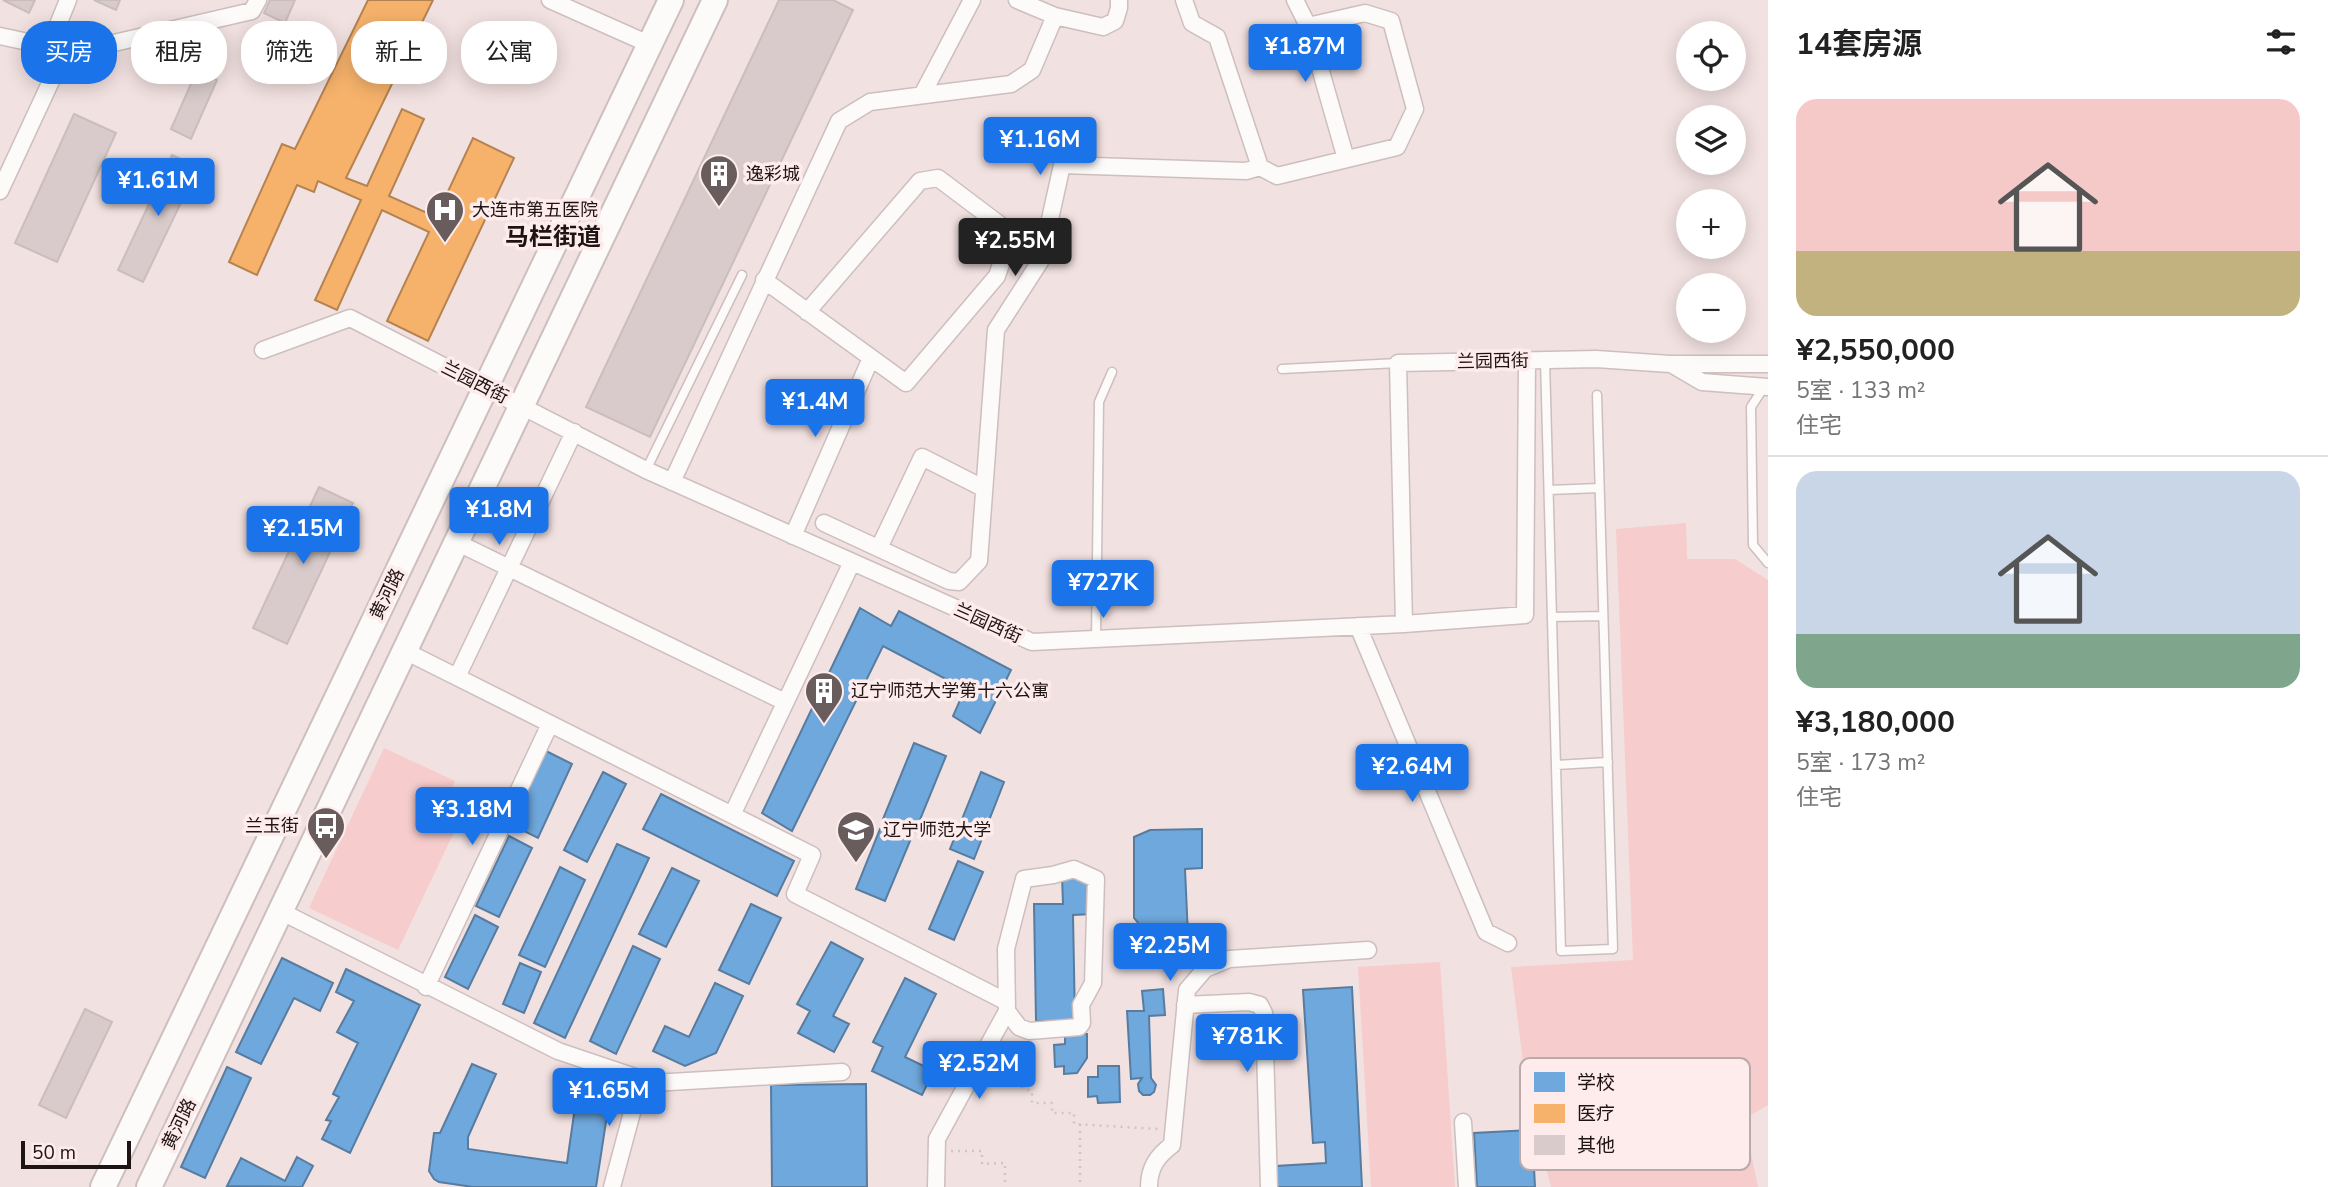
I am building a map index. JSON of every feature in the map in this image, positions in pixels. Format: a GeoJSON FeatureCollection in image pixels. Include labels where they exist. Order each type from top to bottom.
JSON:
{"type":"FeatureCollection","features":[{"type":"Feature","properties":{"kind":"main road","name":"黄河路"},"geometry":{"type":"LineString","coordinates":[[103,1187],[671,0]]}},
{"type":"Feature","properties":{"kind":"main road","name":"黄河路"},"geometry":{"type":"LineString","coordinates":[[149,1187],[715,0]]}},
{"type":"Feature","properties":{"kind":"street"},"geometry":{"type":"LineString","coordinates":[[60,21],[68,0]]}},
{"type":"Feature","properties":{"kind":"street"},"geometry":{"type":"LineString","coordinates":[[117,42],[252,11],[258,0]]}},
{"type":"Feature","properties":{"kind":"street"},"geometry":{"type":"LineString","coordinates":[[550,0],[651,44]]}},
{"type":"Feature","properties":{"kind":"street"},"geometry":{"type":"LineString","coordinates":[[922,95],[972,0]]}},
{"type":"Feature","properties":{"kind":"street"},"geometry":{"type":"LineString","coordinates":[[1017,0],[1055,16],[1103,27],[1115,21],[1119,0]]}},
{"type":"Feature","properties":{"kind":"street"},"geometry":{"type":"LineString","coordinates":[[1184,0],[1192,23],[1217,37],[1260,167],[1277,176],[1397,147],[1415,110],[1391,21],[1366,13],[1308,26]]}},
{"type":"Feature","properties":{"kind":"street"},"geometry":{"type":"LineString","coordinates":[[1296,0],[1308,26],[1346,159]]}},
{"type":"Feature","properties":{"kind":"street"},"geometry":{"type":"LineString","coordinates":[[672,482],[839,121],[870,102],[1011,84],[1032,69],[1055,16]]}},
{"type":"Feature","properties":{"kind":"street"},"geometry":{"type":"LineString","coordinates":[[0,36],[21,41]]}},
{"type":"Feature","properties":{"kind":"street"},"geometry":{"type":"LineString","coordinates":[[0,191],[50,84]]}},
{"type":"Feature","properties":{"kind":"street"},"geometry":{"type":"LineString","coordinates":[[824,523],[950,581],[959,582],[979,561],[996,330],[1041,260],[1062,164],[1246,171],[1260,167]]}},
{"type":"Feature","properties":{"kind":"street"},"geometry":{"type":"LineString","coordinates":[[764,280],[807,312],[906,383],[997,276],[1008,243],[1003,227],[938,178],[920,181],[807,312]]}},
{"type":"Feature","properties":{"kind":"street","name":"兰园西街"},"geometry":{"type":"LineString","coordinates":[[263,350],[350,318],[646,470],[1032,642],[1404,624],[1525,615],[1527,360]]}},
{"type":"Feature","properties":{"kind":"street"},"geometry":{"type":"LineString","coordinates":[[793,536],[871,358]]}},
{"type":"Feature","properties":{"kind":"street","name":"兰园西街"},"geometry":{"type":"LineString","coordinates":[[1398,363],[1596,359],[1670,364],[1768,364]]}},
{"type":"Feature","properties":{"kind":"street"},"geometry":{"type":"LineString","coordinates":[[1398,363],[1404,624]]}},
{"type":"Feature","properties":{"kind":"street"},"geometry":{"type":"LineString","coordinates":[[1670,364],[1702,382],[1766,387]]}},
{"type":"Feature","properties":{"kind":"street"},"geometry":{"type":"LineString","coordinates":[[457,677],[575,432]]}},
{"type":"Feature","properties":{"kind":"street"},"geometry":{"type":"LineString","coordinates":[[878,548],[922,457],[983,488]]}},
{"type":"Feature","properties":{"kind":"street"},"geometry":{"type":"LineString","coordinates":[[458,543],[785,702]]}},
{"type":"Feature","properties":{"kind":"street"},"geometry":{"type":"LineString","coordinates":[[732,815],[852,562]]}},
{"type":"Feature","properties":{"kind":"street"},"geometry":{"type":"LineString","coordinates":[[1358,626],[1486,932],[1508,943]]}},
{"type":"Feature","properties":{"kind":"street"},"geometry":{"type":"LineString","coordinates":[[405,651],[812,855],[794,894],[1007,1006],[1019,1027],[1029,1031],[1079,1027],[1082,1023],[1081,1005],[1093,983],[1096,879],[1074,869],[1024,879],[1006,949],[1007,1006],[937,1139],[936,1187]]}},
{"type":"Feature","properties":{"kind":"street"},"geometry":{"type":"LineString","coordinates":[[426,987],[550,724]]}},
{"type":"Feature","properties":{"kind":"street"},"geometry":{"type":"LineString","coordinates":[[282,912],[426,987],[558,1051],[653,1083],[842,1072]]}},
{"type":"Feature","properties":{"kind":"street"},"geometry":{"type":"LineString","coordinates":[[1149,1187],[1149,1174],[1159,1154],[1172,1145],[1187,990],[1205,969],[1228,959],[1368,950]]}},
{"type":"Feature","properties":{"kind":"street"},"geometry":{"type":"LineString","coordinates":[[1185,1004],[1249,1002],[1260,1005],[1264,1013],[1269,1187]]}},
{"type":"Feature","properties":{"kind":"street"},"geometry":{"type":"LineString","coordinates":[[612,1187],[641,1079]]}},
{"type":"Feature","properties":{"kind":"street"},"geometry":{"type":"LineString","coordinates":[[1463,1122],[1467,1187]]}},
{"type":"Feature","properties":{"kind":"lane"},"geometry":{"type":"LineString","coordinates":[[646,470],[742,275]]}},
{"type":"Feature","properties":{"kind":"lane"},"geometry":{"type":"LineString","coordinates":[[1545,360],[1561,951],[1613,949],[1597,394]]}},
{"type":"Feature","properties":{"kind":"lane"},"geometry":{"type":"LineString","coordinates":[[1282,369],[1398,363]]}},
{"type":"Feature","properties":{"kind":"lane"},"geometry":{"type":"LineString","coordinates":[[1096,639],[1099,402],[1112,372]]}},
{"type":"Feature","properties":{"kind":"lane"},"geometry":{"type":"LineString","coordinates":[[1766,387],[1751,407],[1753,545],[1768,563]]}},
{"type":"Feature","properties":{"kind":"lane"},"geometry":{"type":"LineString","coordinates":[[1549,490],[1600,488]]}},
{"type":"Feature","properties":{"kind":"lane"},"geometry":{"type":"LineString","coordinates":[[1552,617],[1603,616]]}},
{"type":"Feature","properties":{"kind":"lane"},"geometry":{"type":"LineString","coordinates":[[1556,765],[1608,762]]}},
{"type":"Feature","properties":{"kind":"path"},"geometry":{"type":"LineString","coordinates":[[977,1064],[1032,1092],[1032,1103],[1052,1103],[1052,1113],[1074,1113],[1074,1124],[1173,1130]]}},
{"type":"Feature","properties":{"kind":"path"},"geometry":{"type":"LineString","coordinates":[[1080,1124],[1080,1187]]}},
{"type":"Feature","properties":{"kind":"path"},"geometry":{"type":"LineString","coordinates":[[937,1151],[982,1151],[982,1164],[1005,1163],[1005,1187]]}},
{"type":"Feature","properties":{"kind":"shaded area"},"geometry":{"type":"Polygon","coordinates":[[[1686,523],[1687,559],[1735,559],[1768,580],[1768,1105],[1750,1116],[1750,1058],[1522,1058],[1511,967],[1633,960],[1616,529],[1686,523]]]}},
{"type":"Feature","properties":{"kind":"shaded area"},"geometry":{"type":"Polygon","coordinates":[[[384,748],[455,781],[446,802],[464,811],[398,950],[309,908],[384,748]]]}},
{"type":"Feature","properties":{"kind":"shaded area"},"geometry":{"type":"Polygon","coordinates":[[[1440,962],[1455,1187],[1371,1187],[1358,967],[1440,962]]]}},
{"type":"Feature","properties":{"kind":"shaded area"},"geometry":{"type":"Polygon","coordinates":[[[1750,1148],[1758,1187],[1551,1187],[1546,1170],[1750,1170],[1750,1148]]]}},
{"type":"Feature","properties":{"kind":"building: 学校","name":"辽宁师范大学第十六公寓"},"geometry":{"type":"Polygon","coordinates":[[[860,608],[891,626],[899,611],[1011,670],[980,733],[953,716],[965,689],[883,646],[792,831],[762,813],[860,608]]]}},
{"type":"Feature","properties":{"kind":"building: 学校"},"geometry":{"type":"Polygon","coordinates":[[[914,743],[946,756],[915,832],[883,819],[914,743]]]}},
{"type":"Feature","properties":{"kind":"building: 学校"},"geometry":{"type":"Polygon","coordinates":[[[546,751],[572,764],[538,838],[512,825],[546,751]]]}},
{"type":"Feature","properties":{"kind":"building: 学校"},"geometry":{"type":"Polygon","coordinates":[[[603,772],[626,784],[587,862],[564,850],[603,772]]]}},
{"type":"Feature","properties":{"kind":"building: 学校"},"geometry":{"type":"Polygon","coordinates":[[[981,772],[1004,782],[974,859],[950,849],[981,772]]]}},
{"type":"Feature","properties":{"kind":"building: 学校"},"geometry":{"type":"Polygon","coordinates":[[[661,794],[794,861],[777,896],[643,829],[661,794]]]}},
{"type":"Feature","properties":{"kind":"building: 学校"},"geometry":{"type":"Polygon","coordinates":[[[880,829],[910,841],[885,901],[856,889],[880,829]]]}},
{"type":"Feature","properties":{"kind":"building: 学校"},"geometry":{"type":"Polygon","coordinates":[[[1202,829],[1202,868],[1185,869],[1189,958],[1168,959],[1134,918],[1134,837],[1150,830],[1202,829]]]}},
{"type":"Feature","properties":{"kind":"building: 学校"},"geometry":{"type":"Polygon","coordinates":[[[509,836],[532,848],[499,917],[476,906],[509,836]]]}},
{"type":"Feature","properties":{"kind":"building: 学校"},"geometry":{"type":"Polygon","coordinates":[[[617,844],[649,858],[565,1038],[534,1023],[617,844]]]}},
{"type":"Feature","properties":{"kind":"building: 学校"},"geometry":{"type":"Polygon","coordinates":[[[958,861],[983,872],[954,940],[929,929],[958,861]]]}},
{"type":"Feature","properties":{"kind":"building: 学校"},"geometry":{"type":"Polygon","coordinates":[[[560,867],[585,880],[545,967],[519,955],[560,867]]]}},
{"type":"Feature","properties":{"kind":"building: 学校"},"geometry":{"type":"Polygon","coordinates":[[[672,868],[699,881],[666,947],[639,934],[672,868]]]}},
{"type":"Feature","properties":{"kind":"building: 学校"},"geometry":{"type":"Polygon","coordinates":[[[1062,876],[1091,876],[1092,914],[1073,915],[1075,1021],[1036,1021],[1034,904],[1063,904],[1062,876]]]}},
{"type":"Feature","properties":{"kind":"building: 学校"},"geometry":{"type":"Polygon","coordinates":[[[751,904],[781,918],[749,984],[719,970],[751,904]]]}},
{"type":"Feature","properties":{"kind":"building: 学校"},"geometry":{"type":"Polygon","coordinates":[[[475,915],[498,927],[468,989],[445,977],[475,915]]]}},
{"type":"Feature","properties":{"kind":"building: 学校"},"geometry":{"type":"Polygon","coordinates":[[[831,942],[863,959],[833,1016],[849,1024],[834,1052],[798,1033],[810,1011],[797,1004],[831,942]]]}},
{"type":"Feature","properties":{"kind":"building: 学校"},"geometry":{"type":"Polygon","coordinates":[[[633,946],[660,959],[616,1054],[590,1041],[633,946]]]}},
{"type":"Feature","properties":{"kind":"building: 学校"},"geometry":{"type":"Polygon","coordinates":[[[282,958],[333,983],[320,1011],[294,998],[261,1064],[236,1052],[282,958]]]}},
{"type":"Feature","properties":{"kind":"building: 学校"},"geometry":{"type":"Polygon","coordinates":[[[520,963],[541,972],[524,1013],[503,1004],[520,963]]]}},
{"type":"Feature","properties":{"kind":"building: 学校"},"geometry":{"type":"Polygon","coordinates":[[[346,969],[420,1005],[350,1153],[322,1139],[331,1121],[326,1120],[339,1097],[333,1094],[358,1043],[337,1032],[354,1001],[336,992],[346,969]]]}},
{"type":"Feature","properties":{"kind":"building: 学校"},"geometry":{"type":"Polygon","coordinates":[[[905,978],[936,994],[905,1057],[934,1071],[922,1095],[872,1071],[883,1047],[873,1042],[905,978]]]}},
{"type":"Feature","properties":{"kind":"building: 学校"},"geometry":{"type":"Polygon","coordinates":[[[715,983],[743,996],[716,1053],[685,1066],[653,1051],[665,1026],[689,1037],[715,983]]]}},
{"type":"Feature","properties":{"kind":"building: 学校"},"geometry":{"type":"Polygon","coordinates":[[[1352,987],[1362,1187],[1277,1187],[1276,1166],[1326,1163],[1325,1142],[1313,1143],[1303,990],[1352,987]]]}},
{"type":"Feature","properties":{"kind":"building: 学校"},"geometry":{"type":"Polygon","coordinates":[[[1163,989],[1165,1015],[1149,1016],[1151,1078],[1156,1085],[1154,1092],[1143,1095],[1138,1084],[1142,1078],[1131,1079],[1127,1011],[1144,1011],[1142,991],[1163,989]]]}},
{"type":"Feature","properties":{"kind":"building: 学校"},"geometry":{"type":"Polygon","coordinates":[[[1065,1034],[1087,1034],[1087,1058],[1077,1073],[1064,1074],[1064,1066],[1055,1067],[1054,1045],[1065,1044],[1065,1034]]]}},
{"type":"Feature","properties":{"kind":"building: 学校"},"geometry":{"type":"Polygon","coordinates":[[[472,1064],[496,1074],[468,1137],[468,1149],[567,1163],[580,1072],[613,1076],[596,1187],[473,1187],[434,1179],[429,1171],[434,1133],[440,1133],[472,1064]]]}},
{"type":"Feature","properties":{"kind":"building: 学校"},"geometry":{"type":"Polygon","coordinates":[[[1098,1066],[1119,1066],[1120,1102],[1098,1103],[1097,1096],[1088,1097],[1088,1077],[1098,1077],[1098,1066]]]}},
{"type":"Feature","properties":{"kind":"building: 学校"},"geometry":{"type":"Polygon","coordinates":[[[227,1067],[251,1078],[205,1178],[181,1167],[227,1067]]]}},
{"type":"Feature","properties":{"kind":"building: 学校"},"geometry":{"type":"Polygon","coordinates":[[[866,1084],[867,1187],[772,1187],[771,1085],[866,1084]]]}},
{"type":"Feature","properties":{"kind":"building: 学校"},"geometry":{"type":"Polygon","coordinates":[[[1520,1131],[1520,1170],[1534,1170],[1535,1187],[1477,1187],[1474,1133],[1520,1131]]]}},
{"type":"Feature","properties":{"kind":"building: 学校"},"geometry":{"type":"Polygon","coordinates":[[[297,1157],[313,1166],[302,1187],[227,1186],[241,1158],[285,1181],[297,1157]]]}},
{"type":"Feature","properties":{"kind":"building: 医疗"},"geometry":{"type":"Polygon","coordinates":[[[368,0],[433,0],[423,21],[358,21],[368,0]]]}},
{"type":"Feature","properties":{"kind":"building: 医疗"},"geometry":{"type":"Polygon","coordinates":[[[351,35],[351,84],[392,84],[346,178],[367,186],[402,109],[424,119],[389,196],[436,217],[473,138],[514,158],[428,341],[387,321],[429,232],[382,210],[337,310],[315,300],[361,200],[318,181],[314,192],[297,185],[257,275],[229,262],[282,144],[295,149],[327,84],[337,84],[337,63],[351,35]]]}},
{"type":"Feature","properties":{"kind":"building: 其他"},"geometry":{"type":"Polygon","coordinates":[[[3,0],[35,0],[29,13],[3,0]]]}},
{"type":"Feature","properties":{"kind":"building: 其他"},"geometry":{"type":"Polygon","coordinates":[[[94,0],[120,0],[116,10],[94,0]]]}},
{"type":"Feature","properties":{"kind":"building: 其他"},"geometry":{"type":"Polygon","coordinates":[[[270,0],[295,0],[286,21],[264,13],[270,0]]]}},
{"type":"Feature","properties":{"kind":"building: 其他","name":"逸彩城"},"geometry":{"type":"Polygon","coordinates":[[[779,0],[833,0],[853,10],[650,437],[586,407],[779,0]]]}},
{"type":"Feature","properties":{"kind":"building: 其他"},"geometry":{"type":"Polygon","coordinates":[[[191,84],[215,84],[191,139],[171,129],[191,84]]]}},
{"type":"Feature","properties":{"kind":"building: 其他"},"geometry":{"type":"Polygon","coordinates":[[[74,114],[116,133],[57,262],[15,243],[74,114]]]}},
{"type":"Feature","properties":{"kind":"building: 其他"},"geometry":{"type":"Polygon","coordinates":[[[172,155],[198,167],[143,282],[118,270],[172,155]]]}},
{"type":"Feature","properties":{"kind":"building: 其他"},"geometry":{"type":"Polygon","coordinates":[[[319,487],[353,503],[287,644],[253,628],[319,487]]]}},
{"type":"Feature","properties":{"kind":"building: 其他"},"geometry":{"type":"Polygon","coordinates":[[[85,1009],[112,1022],[66,1118],[39,1105],[85,1009]]]}},
{"type":"Feature","properties":{"kind":"place","name":"逸彩城"},"geometry":{"type":"Point","coordinates":[719,208]}},
{"type":"Feature","properties":{"kind":"place","name":"大连市第五医院"},"geometry":{"type":"Point","coordinates":[445,244]}},
{"type":"Feature","properties":{"kind":"place","name":"辽宁师范大学第十六公寓"},"geometry":{"type":"Point","coordinates":[824,725]}},
{"type":"Feature","properties":{"kind":"place","name":"兰玉街"},"geometry":{"type":"Point","coordinates":[326,860]}},
{"type":"Feature","properties":{"kind":"place","name":"辽宁师范大学"},"geometry":{"type":"Point","coordinates":[856,864]}},
{"type":"Feature","properties":{"kind":"district","name":"马栏街道"},"geometry":{"type":"Point","coordinates":[553,237]}}]}
